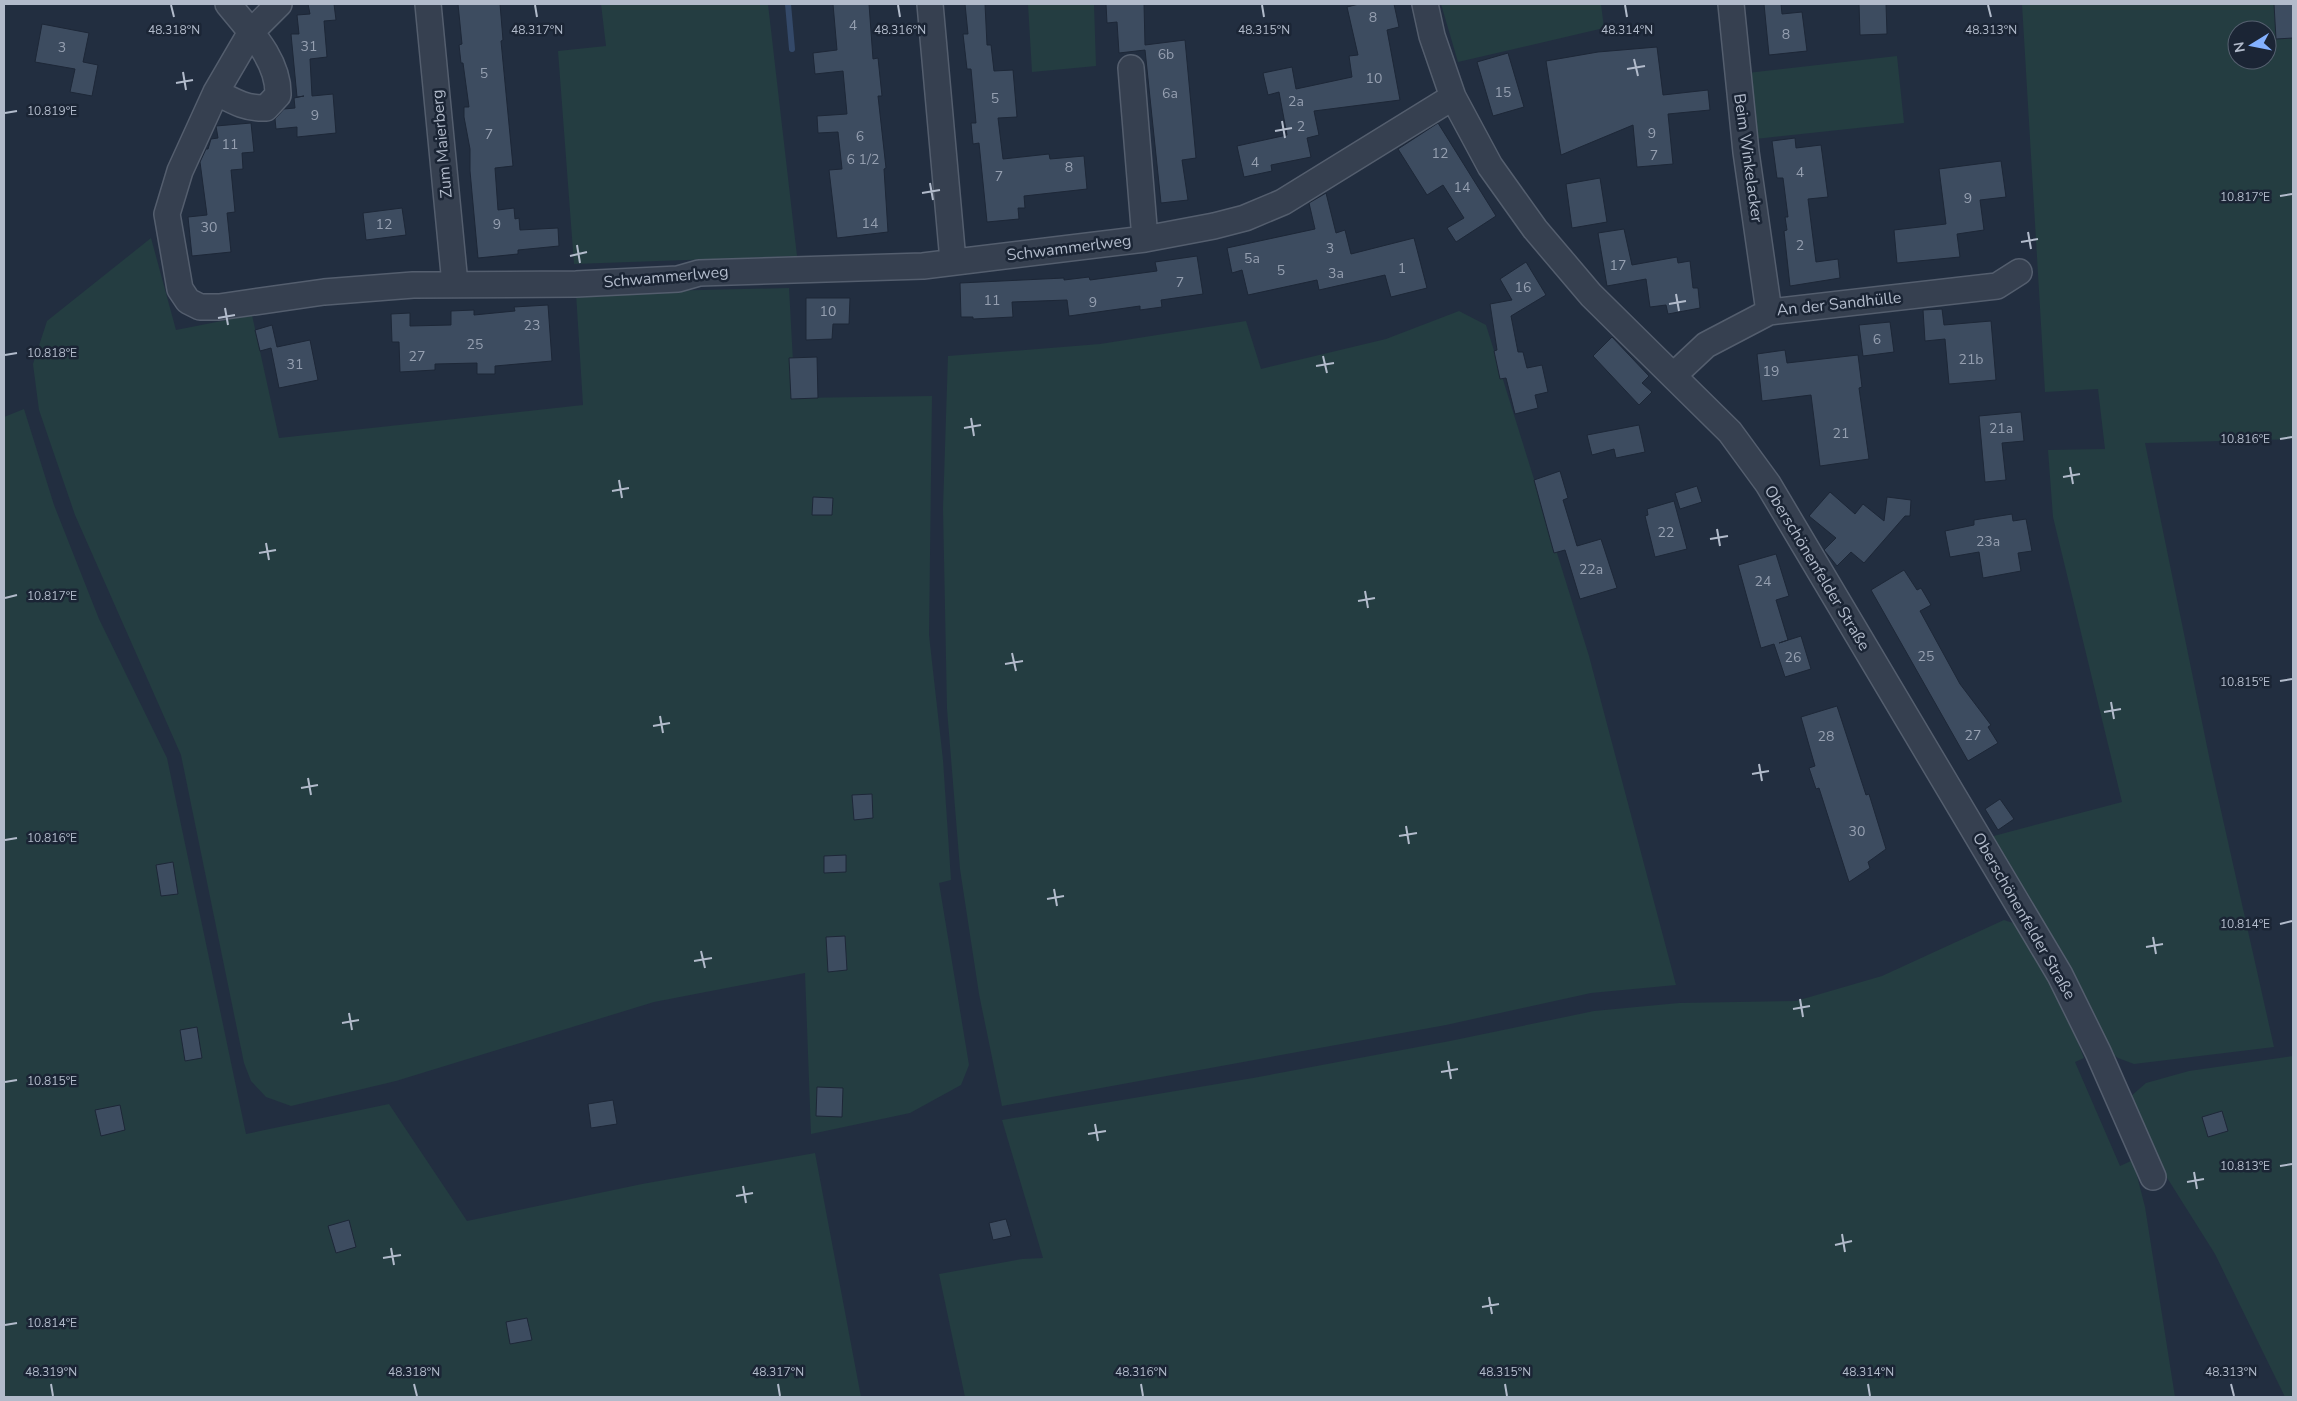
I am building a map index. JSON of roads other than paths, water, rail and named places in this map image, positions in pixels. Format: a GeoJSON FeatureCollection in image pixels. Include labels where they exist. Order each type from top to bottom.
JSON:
{"type":"FeatureCollection","features":[{"type":"Feature","properties":{"kind":"street"},"geometry":{"type":"LineString","coordinates":[[228,4],[251,32],[276,71],[278,95],[266,108],[255,109],[246,108],[216,92],[251,32],[279,4]]}},
{"type":"Feature","properties":{"kind":"street","name":"Zum Maierberg"},"geometry":{"type":"LineString","coordinates":[[428,4],[455,284]]}},
{"type":"Feature","properties":{"kind":"street"},"geometry":{"type":"LineString","coordinates":[[930,4],[954,261]]}},
{"type":"Feature","properties":{"kind":"street","name":"Oberschönenfelder Straße"},"geometry":{"type":"LineString","coordinates":[[1425,4],[1432,36],[1453,97],[1490,166],[1535,229],[1591,295],[1730,432],[1768,484],[2060,975],[2098,1052],[2153,1177]]}},
{"type":"Feature","properties":{"kind":"street","name":"Beim Winkelacker"},"geometry":{"type":"LineString","coordinates":[[1731,4],[1739,97],[1769,312]]}},
{"type":"Feature","properties":{"kind":"street","name":"Schwammerlweg"},"geometry":{"type":"LineString","coordinates":[[1130,68],[1146,239]]}},
{"type":"Feature","properties":{"kind":"street","name":"Schwammerlweg"},"geometry":{"type":"LineString","coordinates":[[216,92],[180,171],[167,214],[180,289],[188,301],[200,307],[219,307],[324,292],[455,284],[576,284],[678,279],[699,273],[923,266],[1146,239],[1245,218],[1283,202],[1453,97]]}},
{"type":"Feature","properties":{"kind":"street","name":"An der Sandhülle"},"geometry":{"type":"LineString","coordinates":[[1674,375],[1706,345],[1769,312],[1997,286],[2019,272]]}},
{"type":"Feature","properties":{"kind":"waterway"},"geometry":{"type":"LineString","coordinates":[[788,4],[792,49]]}}]}
